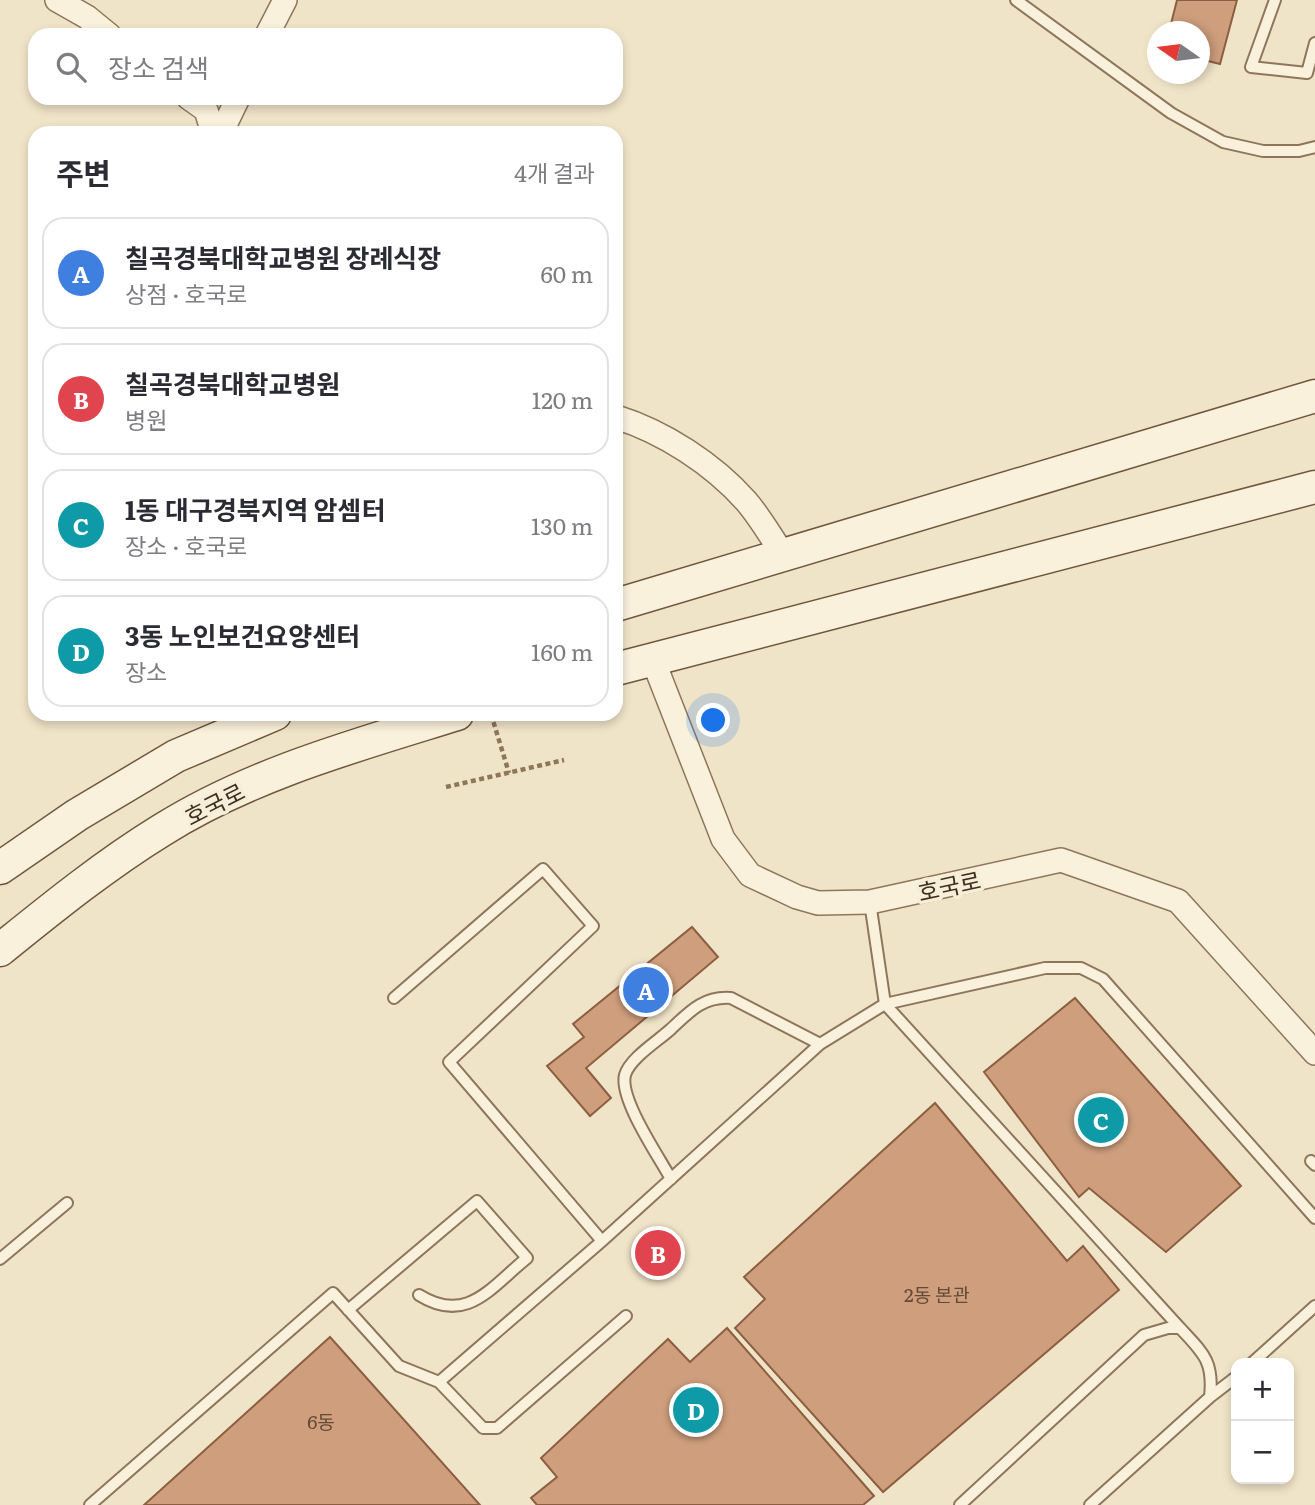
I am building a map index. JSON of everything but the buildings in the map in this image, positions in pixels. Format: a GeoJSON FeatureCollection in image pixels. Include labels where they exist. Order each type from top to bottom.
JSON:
{"type":"FeatureCollection","features":[{"type":"Feature","properties":{"kind":"main road"},"geometry":{"type":"LineString","coordinates":[[623,604],[1315,397]]}},
{"type":"Feature","properties":{"kind":"main road"},"geometry":{"type":"LineString","coordinates":[[623,667],[1315,486]]}},
{"type":"Feature","properties":{"kind":"main road"},"geometry":{"type":"LineString","coordinates":[[0,868],[77,815],[176,756],[258,721]]}},
{"type":"Feature","properties":{"kind":"main road","name":"호국로"},"geometry":{"type":"LineString","coordinates":[[0,950],[53,907],[162,829],[267,776],[436,721]]}},
{"type":"Feature","properties":{"kind":"street"},"geometry":{"type":"LineString","coordinates":[[57,0],[100,28]]}},
{"type":"Feature","properties":{"kind":"street"},"geometry":{"type":"LineString","coordinates":[[271,28],[285,0]]}},
{"type":"Feature","properties":{"kind":"street"},"geometry":{"type":"LineString","coordinates":[[198,105],[206,110],[211,126]]}},
{"type":"Feature","properties":{"kind":"street"},"geometry":{"type":"LineString","coordinates":[[224,126],[234,105]]}},
{"type":"Feature","properties":{"kind":"street"},"geometry":{"type":"LineString","coordinates":[[623,419],[690,452],[746,501],[783,554]]}},
{"type":"Feature","properties":{"kind":"street","name":"호국로"},"geometry":{"type":"LineString","coordinates":[[653,660],[723,839],[750,875],[797,897],[818,903],[870,902],[1062,860],[1178,901],[1315,1053]]}},
{"type":"Feature","properties":{"kind":"lane"},"geometry":{"type":"LineString","coordinates":[[1016,0],[1171,113],[1223,142],[1263,151],[1299,151],[1315,147]]}},
{"type":"Feature","properties":{"kind":"lane"},"geometry":{"type":"LineString","coordinates":[[1275,0],[1251,67],[1307,73],[1315,43]]}},
{"type":"Feature","properties":{"kind":"lane"},"geometry":{"type":"LineString","coordinates":[[394,998],[543,869],[593,926],[449,1062],[602,1241]]}},
{"type":"Feature","properties":{"kind":"lane"},"geometry":{"type":"LineString","coordinates":[[870,902],[885,1004],[1204,1352],[1212,1381],[1210,1397]]}},
{"type":"Feature","properties":{"kind":"lane"},"geometry":{"type":"LineString","coordinates":[[439,1382],[602,1241],[820,1044],[885,1004],[1045,968],[1081,968],[1103,979],[1315,1218]]}},
{"type":"Feature","properties":{"kind":"lane"},"geometry":{"type":"LineString","coordinates":[[671,1179],[626,1096],[625,1075],[633,1063],[697,1006],[715,997],[732,998],[820,1044]]}},
{"type":"Feature","properties":{"kind":"lane"},"geometry":{"type":"LineString","coordinates":[[348,1310],[477,1201],[527,1258],[469,1306],[451,1308],[419,1295]]}},
{"type":"Feature","properties":{"kind":"lane"},"geometry":{"type":"LineString","coordinates":[[0,1259],[67,1203]]}},
{"type":"Feature","properties":{"kind":"lane"},"geometry":{"type":"LineString","coordinates":[[90,1505],[333,1293],[399,1366],[439,1382],[482,1428],[497,1428],[626,1316]]}},
{"type":"Feature","properties":{"kind":"lane"},"geometry":{"type":"LineString","coordinates":[[1258,1358],[1315,1307]]}},
{"type":"Feature","properties":{"kind":"lane"},"geometry":{"type":"LineString","coordinates":[[960,1505],[1144,1335],[1168,1328],[1180,1328]]}},
{"type":"Feature","properties":{"kind":"lane"},"geometry":{"type":"LineString","coordinates":[[1090,1505],[1231,1381]]}},
{"type":"Feature","properties":{"kind":"path"},"geometry":{"type":"LineString","coordinates":[[493,721],[509,773]]}},
{"type":"Feature","properties":{"kind":"path"},"geometry":{"type":"LineString","coordinates":[[446,787],[564,760]]}},
{"type":"Feature","properties":{"kind":"place","name":"칠곡경북대학교병원 장례식장"},"geometry":{"type":"Point","coordinates":[646,990]}},
{"type":"Feature","properties":{"kind":"place","name":"1동 대구경북지역 암셈터"},"geometry":{"type":"Point","coordinates":[1101,1120]}},
{"type":"Feature","properties":{"kind":"place","name":"칠곡경북대학교병원"},"geometry":{"type":"Point","coordinates":[658,1253]}},
{"type":"Feature","properties":{"kind":"place","name":"3동 노인보건요양센터"},"geometry":{"type":"Point","coordinates":[696,1410]}}]}
